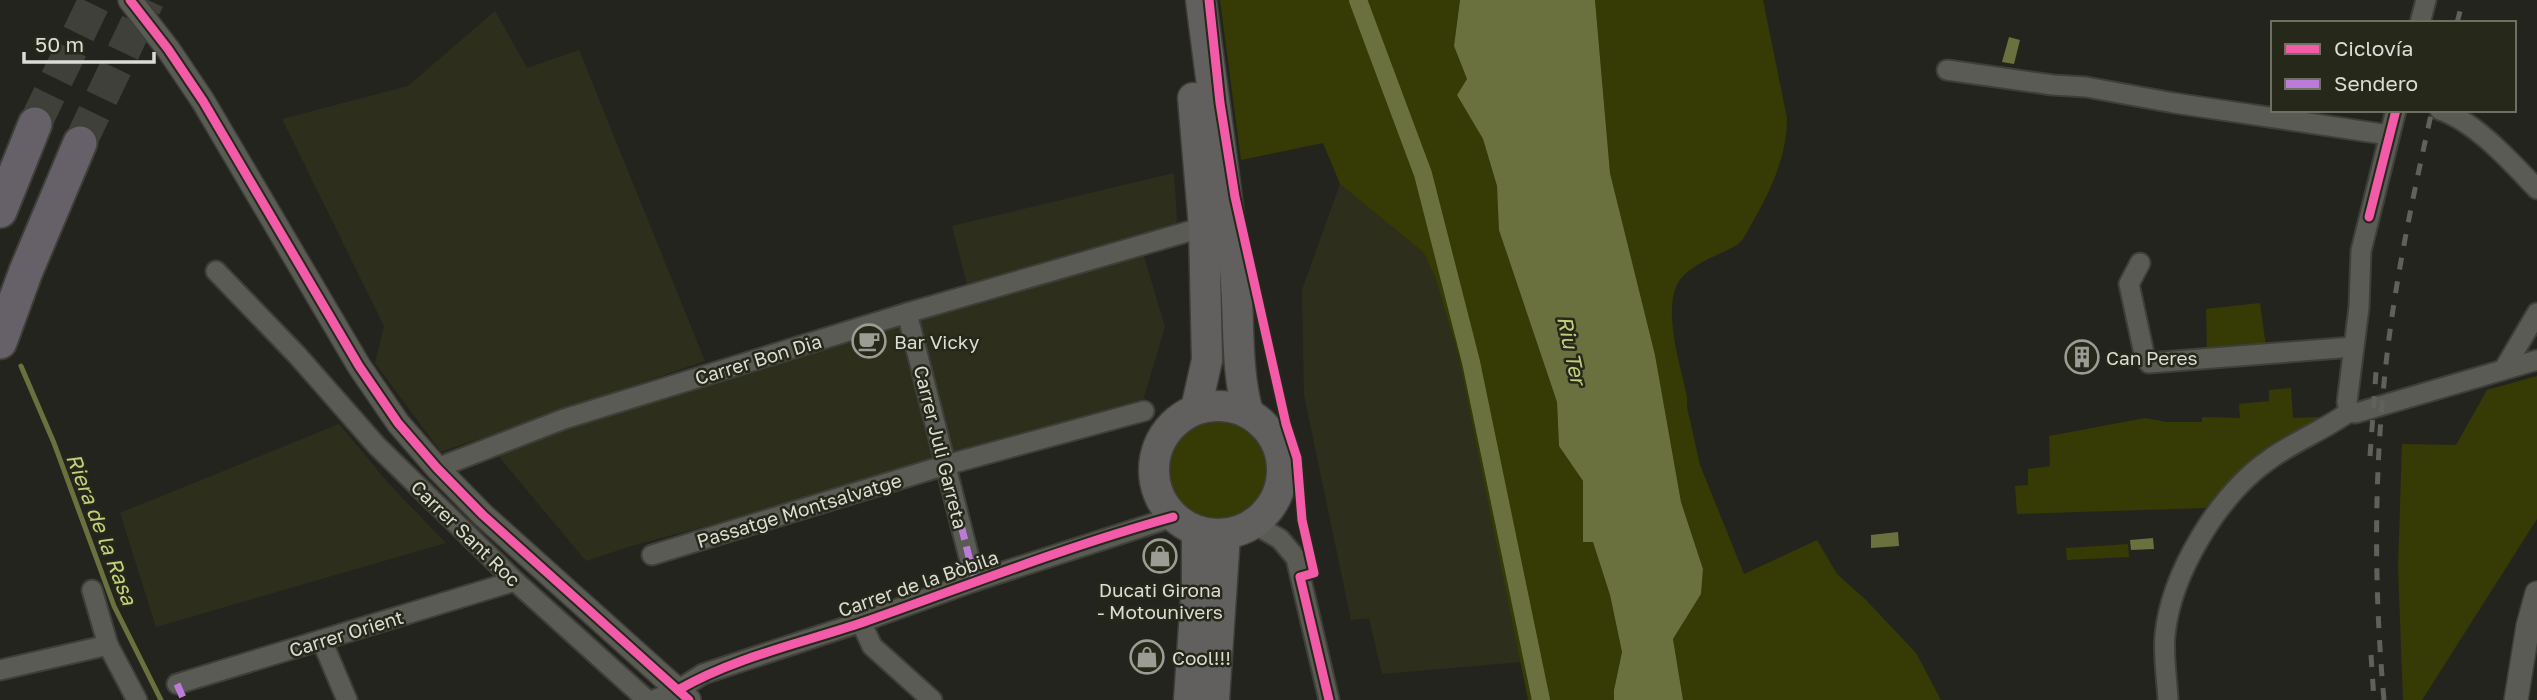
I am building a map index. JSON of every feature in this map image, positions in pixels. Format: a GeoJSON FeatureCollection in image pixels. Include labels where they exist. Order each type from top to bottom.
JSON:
{"type":"FeatureCollection","features":[{"type":"Feature","properties":{"kind":"highway"},"geometry":{"type":"LineString","coordinates":[[0,211],[35,124]]}},
{"type":"Feature","properties":{"kind":"highway"},"geometry":{"type":"LineString","coordinates":[[0,342],[26,271],[80,144]]}},
{"type":"Feature","properties":{"kind":"main road"},"geometry":{"type":"LineString","coordinates":[[1184,0],[1204,227],[1207,360],[1196,409]]}},
{"type":"Feature","properties":{"kind":"main road"},"geometry":{"type":"LineString","coordinates":[[1201,0],[1232,240],[1238,304],[1238,361],[1248,413]]}},
{"type":"Feature","properties":{"kind":"main road"},"geometry":{"type":"LineString","coordinates":[[1223,405],[1248,413],[1271,433],[1280,451],[1283,471],[1277,495],[1254,524],[1198,528],[1166,509],[1156,489],[1154,459],[1168,428],[1196,409],[1223,405]]}},
{"type":"Feature","properties":{"kind":"main road"},"geometry":{"type":"LineString","coordinates":[[1189,700],[1198,528]]}},
{"type":"Feature","properties":{"kind":"main road"},"geometry":{"type":"LineString","coordinates":[[1198,528],[1213,700]]}},
{"type":"Feature","properties":{"kind":"street"},"geometry":{"type":"LineString","coordinates":[[130,0],[203,102],[359,366],[398,423],[482,515],[684,695]]}},
{"type":"Feature","properties":{"kind":"street"},"geometry":{"type":"LineString","coordinates":[[2421,21],[2426,0]]}},
{"type":"Feature","properties":{"kind":"street"},"geometry":{"type":"LineString","coordinates":[[1947,70],[2085,87],[2389,135]]}},
{"type":"Feature","properties":{"kind":"street"},"geometry":{"type":"LineString","coordinates":[[2349,412],[2347,402],[2359,307],[2361,251],[2395,112]]}},
{"type":"Feature","properties":{"kind":"street"},"geometry":{"type":"LineString","coordinates":[[2445,112],[2470,126],[2537,189]]}},
{"type":"Feature","properties":{"kind":"street","name":"Carrer Bon Dia"},"geometry":{"type":"LineString","coordinates":[[437,468],[564,419],[907,313],[1204,227]]}},
{"type":"Feature","properties":{"kind":"street"},"geometry":{"type":"LineString","coordinates":[[2140,263],[2129,284],[2145,358],[2150,363],[2353,347]]}},
{"type":"Feature","properties":{"kind":"street","name":"Carrer Sant Roc"},"geometry":{"type":"LineString","coordinates":[[216,271],[297,355],[377,446],[515,581],[647,700]]}},
{"type":"Feature","properties":{"kind":"street","name":"Carrer Juli Garreta"},"geometry":{"type":"LineString","coordinates":[[907,313],[975,581]]}},
{"type":"Feature","properties":{"kind":"street"},"geometry":{"type":"LineString","coordinates":[[2504,369],[2537,313]]}},
{"type":"Feature","properties":{"kind":"street"},"geometry":{"type":"LineString","coordinates":[[2168,700],[2165,640],[2169,613],[2180,580],[2202,536],[2231,495],[2254,470],[2298,440],[2330,425],[2349,412],[2356,413],[2416,397],[2537,360]]}},
{"type":"Feature","properties":{"kind":"street","name":"Passatge Montsalvatge"},"geometry":{"type":"LineString","coordinates":[[652,555],[946,464],[1144,411]]}},
{"type":"Feature","properties":{"kind":"street"},"geometry":{"type":"LineString","coordinates":[[1254,524],[1280,540],[1296,558],[1329,700]]}},
{"type":"Feature","properties":{"kind":"street","name":"Carrer de la Bòbila"},"geometry":{"type":"LineString","coordinates":[[654,700],[684,695],[703,674],[975,581],[1198,528]]}},
{"type":"Feature","properties":{"kind":"street","name":"Carrer Orient"},"geometry":{"type":"LineString","coordinates":[[177,684],[515,581]]}},
{"type":"Feature","properties":{"kind":"street"},"geometry":{"type":"LineString","coordinates":[[92,590],[107,645],[137,700]]}},
{"type":"Feature","properties":{"kind":"street"},"geometry":{"type":"LineString","coordinates":[[2516,700],[2528,626],[2537,593]]}},
{"type":"Feature","properties":{"kind":"street"},"geometry":{"type":"LineString","coordinates":[[861,622],[872,646],[932,700]]}},
{"type":"Feature","properties":{"kind":"street"},"geometry":{"type":"LineString","coordinates":[[322,641],[347,700]]}},
{"type":"Feature","properties":{"kind":"street"},"geometry":{"type":"LineString","coordinates":[[0,670],[107,645]]}},
{"type":"Feature","properties":{"kind":"shaded area"},"geometry":{"type":"Polygon","coordinates":[[[1220,0],[1460,0],[1454,46],[1467,79],[1457,95],[1483,139],[1497,186],[1500,230],[1557,402],[1559,446],[1583,481],[1583,541],[1593,541],[1610,595],[1622,652],[1614,700],[1528,700],[1458,354],[1435,277],[1424,253],[1340,184],[1323,143],[1241,160],[1220,0]]]}},
{"type":"Feature","properties":{"kind":"shaded area"},"geometry":{"type":"Polygon","coordinates":[[[1595,0],[1763,0],[1787,118],[1779,166],[1767,196],[1743,239],[1737,245],[1689,270],[1676,286],[1673,300],[1674,334],[1700,465],[1744,574],[1817,540],[1837,574],[1866,600],[1916,653],[1941,700],[1683,700],[1673,639],[1701,594],[1703,569],[1681,502],[1655,355],[1610,173],[1595,0]]]}},
{"type":"Feature","properties":{"kind":"shaded area"},"geometry":{"type":"Polygon","coordinates":[[[495,11],[527,68],[579,50],[705,361],[441,452],[375,363],[384,326],[282,119],[408,86],[495,11]]]}},
{"type":"Feature","properties":{"kind":"shaded area"},"geometry":{"type":"Polygon","coordinates":[[[1174,173],[1177,220],[1174,228],[967,284],[952,226],[1174,173]]]}},
{"type":"Feature","properties":{"kind":"shaded area"},"geometry":{"type":"Polygon","coordinates":[[[1340,184],[1424,253],[1435,277],[1458,354],[1521,662],[1382,674],[1369,618],[1351,620],[1304,395],[1302,290],[1340,184]]]}},
{"type":"Feature","properties":{"kind":"shaded area"},"geometry":{"type":"Polygon","coordinates":[[[1143,253],[1165,327],[1142,404],[783,506],[631,546],[586,561],[495,452],[570,423],[1143,253]]]}},
{"type":"Feature","properties":{"kind":"shaded area"},"geometry":{"type":"Polygon","coordinates":[[[2260,303],[2266,347],[2207,352],[2206,309],[2260,303]]]}},
{"type":"Feature","properties":{"kind":"shaded area"},"geometry":{"type":"Polygon","coordinates":[[[2537,376],[2537,519],[2422,700],[2403,700],[2398,568],[2402,444],[2456,445],[2487,390],[2537,376]]]}},
{"type":"Feature","properties":{"kind":"shaded area"},"geometry":{"type":"Polygon","coordinates":[[[2291,388],[2293,418],[2320,417],[2320,422],[2287,436],[2267,450],[2205,508],[2017,514],[2015,486],[2028,485],[2028,469],[2050,466],[2049,436],[2145,418],[2167,422],[2202,422],[2202,417],[2240,418],[2239,404],[2269,401],[2269,390],[2291,388]]]}},
{"type":"Feature","properties":{"kind":"shaded area"},"geometry":{"type":"Polygon","coordinates":[[[1217,421],[1236,425],[1252,435],[1262,451],[1266,470],[1262,489],[1252,505],[1236,515],[1217,519],[1198,515],[1182,505],[1172,489],[1168,470],[1172,451],[1182,435],[1198,425],[1217,421]]]}},
{"type":"Feature","properties":{"kind":"shaded area"},"geometry":{"type":"Polygon","coordinates":[[[339,424],[389,484],[446,543],[156,627],[120,513],[339,424]]]}},
{"type":"Feature","properties":{"kind":"shaded area"},"geometry":{"type":"Polygon","coordinates":[[[2128,544],[2129,557],[2067,560],[2066,548],[2128,544]]]}},
{"type":"Feature","properties":{"kind":"water","name":"Riu Ter"},"geometry":{"type":"Polygon","coordinates":[[[1460,0],[1595,0],[1610,173],[1655,355],[1681,502],[1703,569],[1701,594],[1673,639],[1683,700],[1614,700],[1622,652],[1610,595],[1593,542],[1583,542],[1583,481],[1559,446],[1557,402],[1499,230],[1497,186],[1483,139],[1457,95],[1467,79],[1454,46],[1460,0]]]}},
{"type":"Feature","properties":{"kind":"water"},"geometry":{"type":"Polygon","coordinates":[[[2009,37],[2020,40],[2014,64],[2002,62],[2009,37]]]}},
{"type":"Feature","properties":{"kind":"water"},"geometry":{"type":"Polygon","coordinates":[[[1898,532],[1899,546],[1871,548],[1871,535],[1898,532]]]}},
{"type":"Feature","properties":{"kind":"water"},"geometry":{"type":"Polygon","coordinates":[[[2153,538],[2154,549],[2131,550],[2130,540],[2153,538]]]}},
{"type":"Feature","properties":{"kind":"waterway"},"geometry":{"type":"LineString","coordinates":[[1358,0],[1423,174],[1471,362],[1541,700]]}},
{"type":"Feature","properties":{"kind":"waterway","name":"Riera de la Rasa"},"geometry":{"type":"LineString","coordinates":[[21,366],[54,443],[114,606],[161,700]]}},
{"type":"Feature","properties":{"kind":"tunnel"},"geometry":{"type":"LineString","coordinates":[[35,124],[95,0]]}},
{"type":"Feature","properties":{"kind":"tunnel"},"geometry":{"type":"LineString","coordinates":[[80,143],[148,0]]}},
{"type":"Feature","properties":{"kind":"railway"},"geometry":{"type":"LineString","coordinates":[[2458,21],[2463,0]]}},
{"type":"Feature","properties":{"kind":"railway"},"geometry":{"type":"LineString","coordinates":[[2384,700],[2377,551],[2382,401],[2398,279],[2432,112]]}},
{"type":"Feature","properties":{"kind":"railway"},"geometry":{"type":"LineString","coordinates":[[2370,456],[2376,372]]}},
{"type":"Feature","properties":{"kind":"railway"},"geometry":{"type":"LineString","coordinates":[[2371,655],[2374,700]]}},
{"type":"Feature","properties":{"kind":"marked path"},"geometry":{"type":"LineString","coordinates":[[946,465],[975,581]]}},
{"type":"Feature","properties":{"kind":"marked path"},"geometry":{"type":"LineString","coordinates":[[177,684],[184,700]]}},
{"type":"Feature","properties":{"kind":"cycle path"},"geometry":{"type":"LineString","coordinates":[[130,0],[203,101],[359,366],[398,423],[483,515],[689,700]]}},
{"type":"Feature","properties":{"kind":"cycle path"},"geometry":{"type":"LineString","coordinates":[[1209,0],[1220,103],[1235,197],[1286,424],[1297,458],[1302,520],[1314,573],[1300,577],[1329,700]]}},
{"type":"Feature","properties":{"kind":"cycle path"},"geometry":{"type":"LineString","coordinates":[[2369,217],[2395,112]]}},
{"type":"Feature","properties":{"kind":"cycle path"},"geometry":{"type":"LineString","coordinates":[[678,690],[722,668],[864,622],[1056,553],[1173,517]]}},
{"type":"Feature","properties":{"kind":"place","name":"Bar Vicky"},"geometry":{"type":"Point","coordinates":[869,341]}},
{"type":"Feature","properties":{"kind":"place","name":"Can Peres"},"geometry":{"type":"Point","coordinates":[2082,357]}},
{"type":"Feature","properties":{"kind":"place","name":"Ducati Girona - Motounivers"},"geometry":{"type":"Point","coordinates":[1160,556]}},
{"type":"Feature","properties":{"kind":"place","name":"Cool!!!"},"geometry":{"type":"Point","coordinates":[1147,657]}}]}
